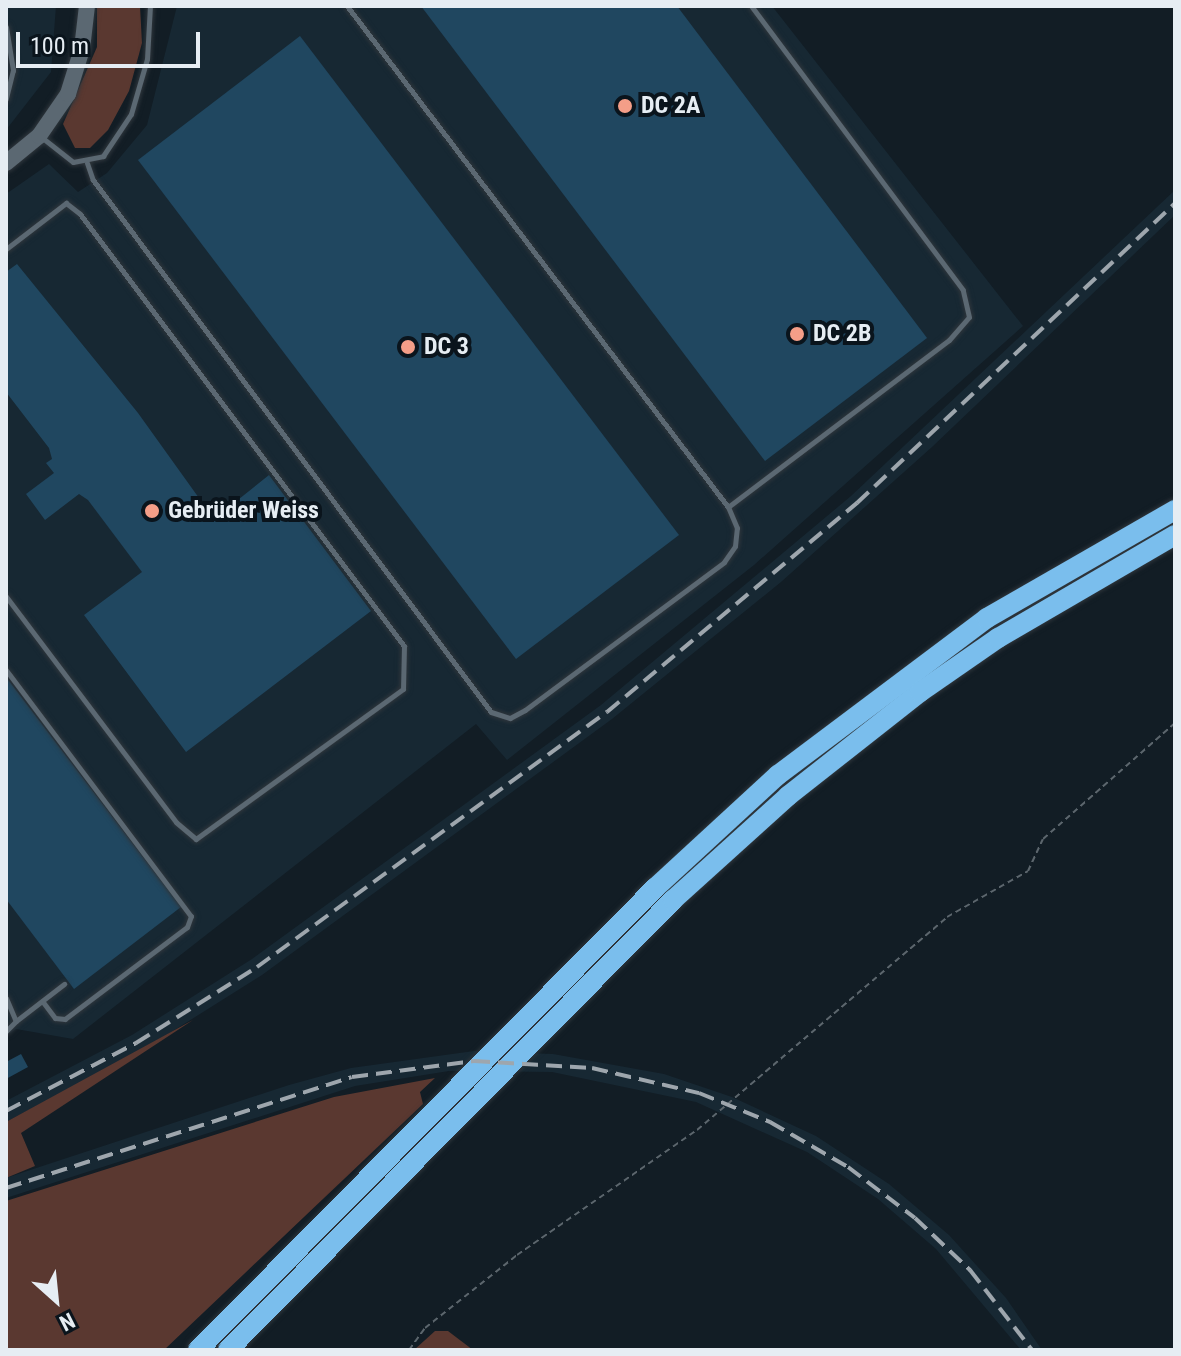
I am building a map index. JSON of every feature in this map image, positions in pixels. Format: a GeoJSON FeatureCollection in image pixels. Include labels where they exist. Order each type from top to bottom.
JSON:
{"type":"FeatureCollection","features":[{"type":"Feature","properties":{"kind":"highway"},"geometry":{"type":"LineString","coordinates":[[198,1350],[655,888],[778,775],[987,618],[1175,510]]}},
{"type":"Feature","properties":{"kind":"highway"},"geometry":{"type":"LineString","coordinates":[[228,1350],[673,900],[767,814],[959,665],[1074,590],[1175,535]]}},
{"type":"Feature","properties":{"kind":"main road"},"geometry":{"type":"LineString","coordinates":[[6,163],[39,136],[76,73],[87,6]]}},
{"type":"Feature","properties":{"kind":"lane"},"geometry":{"type":"LineString","coordinates":[[39,136],[73,162],[87,163],[103,156],[131,114],[147,59],[150,6]]}},
{"type":"Feature","properties":{"kind":"lane"},"geometry":{"type":"LineString","coordinates":[[87,163],[93,180],[499,717],[510,718],[525,710],[724,562],[735,546],[737,528],[728,507],[347,6]]}},
{"type":"Feature","properties":{"kind":"lane"},"geometry":{"type":"LineString","coordinates":[[728,507],[949,340],[969,317],[963,290],[751,6]]}},
{"type":"Feature","properties":{"kind":"lane"},"geometry":{"type":"LineString","coordinates":[[6,27],[13,70],[6,99]]}},
{"type":"Feature","properties":{"kind":"lane"},"geometry":{"type":"LineString","coordinates":[[6,249],[66,203],[80,214],[404,646],[403,689],[196,839],[176,822],[6,596]]}},
{"type":"Feature","properties":{"kind":"lane"},"geometry":{"type":"LineString","coordinates":[[6,670],[191,916],[187,927],[65,1019],[55,1018],[42,1001]]}},
{"type":"Feature","properties":{"kind":"lane"},"geometry":{"type":"LineString","coordinates":[[6,1031],[64,984]]}},
{"type":"Feature","properties":{"kind":"lane"},"geometry":{"type":"LineString","coordinates":[[6,998],[16,1021]]}},
{"type":"Feature","properties":{"kind":"path"},"geometry":{"type":"LineString","coordinates":[[409,1350],[425,1328],[517,1255],[708,1122],[947,917],[1028,871],[1043,839],[1175,723]]}},
{"type":"Feature","properties":{"kind":"shaded area"},"geometry":{"type":"Polygon","coordinates":[[[6,6],[56,6],[51,72],[6,130],[6,6]]]}},
{"type":"Feature","properties":{"kind":"shaded area"},"geometry":{"type":"Polygon","coordinates":[[[97,6],[140,6],[142,43],[129,91],[108,130],[90,148],[75,148],[63,124],[97,47],[97,6]]]}},
{"type":"Feature","properties":{"kind":"shaded area"},"geometry":{"type":"Polygon","coordinates":[[[177,6],[772,6],[1023,326],[754,565],[507,760],[476,724],[73,1039],[16,1029],[6,1036],[6,194],[49,164],[78,192],[107,173],[147,125],[177,6]]]}},
{"type":"Feature","properties":{"kind":"shaded area"},"geometry":{"type":"Polygon","coordinates":[[[1175,190],[1175,215],[932,447],[781,582],[612,719],[262,975],[141,1051],[6,1122],[6,1101],[132,1035],[252,959],[601,705],[851,496],[1175,190]]]}},
{"type":"Feature","properties":{"kind":"shaded area"},"geometry":{"type":"Polygon","coordinates":[[[193,1020],[21,1133],[35,1166],[6,1178],[6,1122],[193,1020]]]}},
{"type":"Feature","properties":{"kind":"shaded area"},"geometry":{"type":"Polygon","coordinates":[[[474,1051],[553,1054],[664,1074],[732,1097],[816,1136],[889,1184],[949,1235],[1006,1298],[1042,1350],[1021,1350],[936,1249],[878,1199],[807,1152],[696,1102],[552,1072],[449,1071],[355,1086],[6,1198],[6,1178],[289,1085],[351,1068],[474,1051]]]}},
{"type":"Feature","properties":{"kind":"shaded area"},"geometry":{"type":"Polygon","coordinates":[[[435,1078],[420,1092],[423,1104],[164,1350],[6,1350],[6,1201],[334,1097],[435,1078]]]}},
{"type":"Feature","properties":{"kind":"shaded area"},"geometry":{"type":"Polygon","coordinates":[[[435,1331],[448,1331],[473,1350],[414,1350],[435,1331]]]}},
{"type":"Feature","properties":{"kind":"building","name":"DC 2A"},"geometry":{"type":"Polygon","coordinates":[[[421,6],[677,6],[927,338],[765,461],[421,6]]]}},
{"type":"Feature","properties":{"kind":"building","name":"DC 3"},"geometry":{"type":"Polygon","coordinates":[[[300,36],[679,535],[516,659],[138,160],[300,36]]]}},
{"type":"Feature","properties":{"kind":"building"},"geometry":{"type":"Polygon","coordinates":[[[17,264],[138,413],[214,519],[269,475],[371,611],[186,752],[84,615],[142,572],[88,500],[79,494],[45,520],[26,494],[54,473],[46,463],[52,459],[49,448],[6,392],[6,272],[17,264]]]}},
{"type":"Feature","properties":{"kind":"building"},"geometry":{"type":"Polygon","coordinates":[[[6,677],[181,907],[74,989],[6,899],[6,677]]]}},
{"type":"Feature","properties":{"kind":"building"},"geometry":{"type":"Polygon","coordinates":[[[21,1054],[28,1067],[6,1079],[6,1062],[21,1054]]]}},
{"type":"Feature","properties":{"kind":"railway"},"geometry":{"type":"LineString","coordinates":[[6,1111],[136,1043],[257,967],[607,712],[857,503],[1175,203]]}},
{"type":"Feature","properties":{"kind":"railway"},"geometry":{"type":"LineString","coordinates":[[6,1188],[352,1077],[474,1061],[592,1068],[699,1093],[770,1122],[848,1167],[915,1218],[970,1270],[1032,1350]]}},
{"type":"Feature","properties":{"kind":"place","name":"DC 2A"},"geometry":{"type":"Point","coordinates":[625,106]}},
{"type":"Feature","properties":{"kind":"place","name":"DC 2B"},"geometry":{"type":"Point","coordinates":[797,334]}},
{"type":"Feature","properties":{"kind":"place","name":"DC 3"},"geometry":{"type":"Point","coordinates":[408,347]}},
{"type":"Feature","properties":{"kind":"place","name":"Gebrüder Weiss"},"geometry":{"type":"Point","coordinates":[152,511]}}]}
